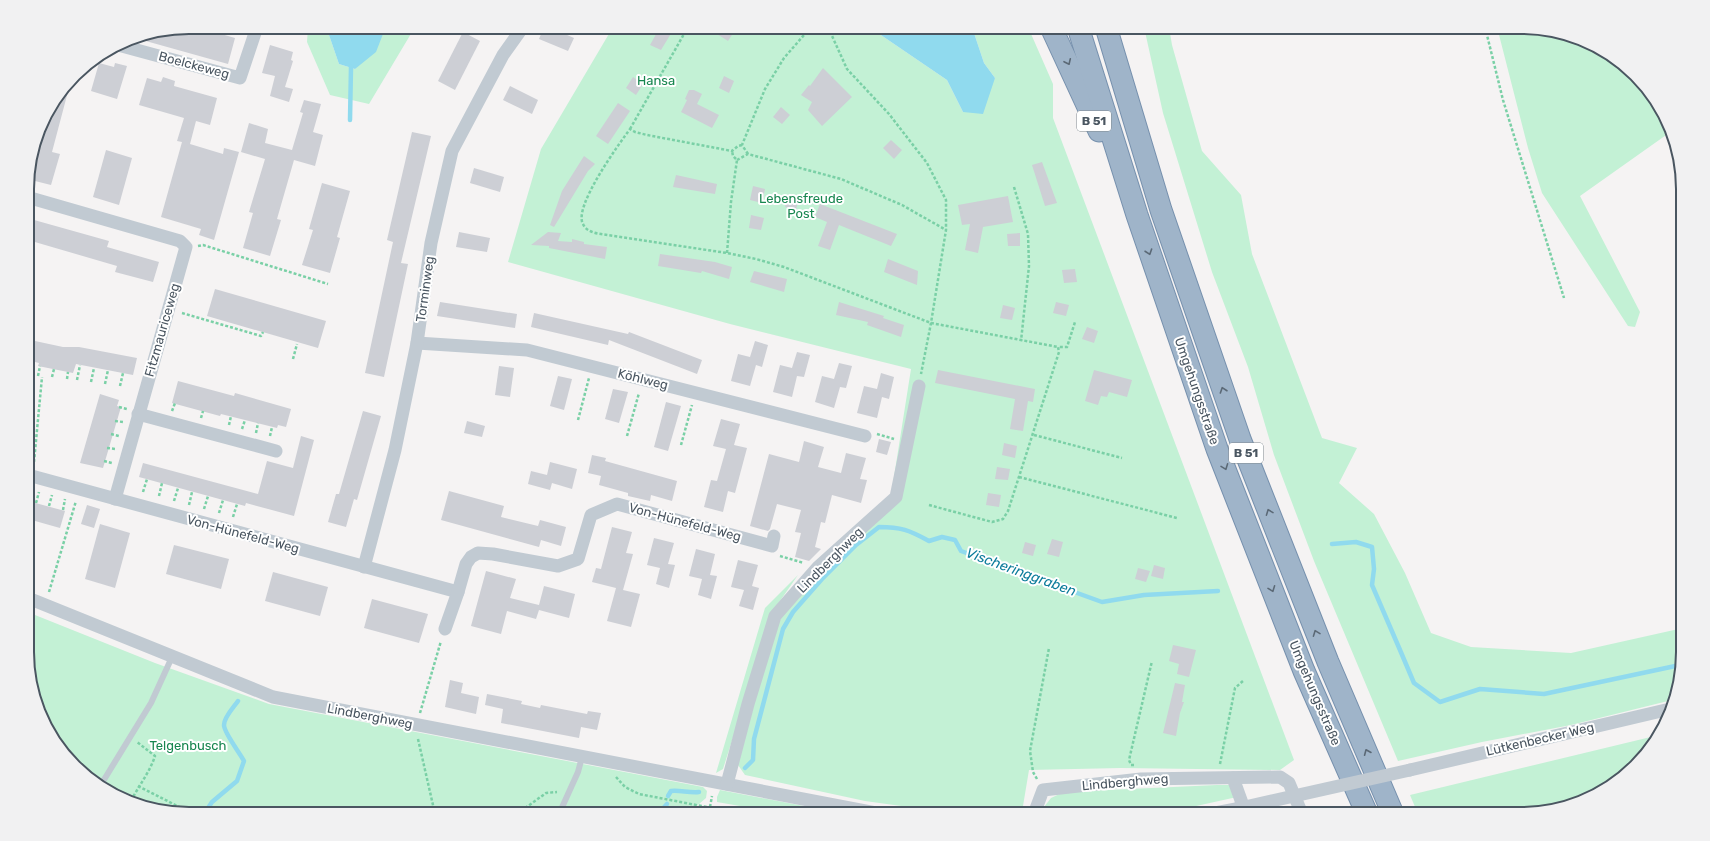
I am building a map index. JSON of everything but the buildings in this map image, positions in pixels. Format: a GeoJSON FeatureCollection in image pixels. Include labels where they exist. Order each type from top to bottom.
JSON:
{"type":"FeatureCollection","features":[{"type":"Feature","properties":{"kind":"highway","name":"B 51"},"geometry":{"type":"LineString","coordinates":[[1054,34],[1137,215]]}},
{"type":"Feature","properties":{"kind":"highway","name":"Umgehungsstraße"},"geometry":{"type":"LineString","coordinates":[[1080,34],[1137,215],[1217,449],[1304,671],[1364,807]]}},
{"type":"Feature","properties":{"kind":"highway","name":"Umgehungsstraße"},"geometry":{"type":"LineString","coordinates":[[1108,34],[1161,210],[1240,439],[1328,662],[1391,807]]}},
{"type":"Feature","properties":{"kind":"highway","name":"B 51"},"geometry":{"type":"LineString","coordinates":[[1120,34],[1123,82]]}},
{"type":"Feature","properties":{"kind":"street","name":"Boelckeweg"},"geometry":{"type":"LineString","coordinates":[[128,47],[240,78],[255,34]]}},
{"type":"Feature","properties":{"kind":"street","name":"Torminweg"},"geometry":{"type":"LineString","coordinates":[[364,567],[395,450],[417,342],[431,243],[452,151],[503,56],[518,34]]}},
{"type":"Feature","properties":{"kind":"street"},"geometry":{"type":"LineString","coordinates":[[34,199],[180,241],[186,247]]}},
{"type":"Feature","properties":{"kind":"street","name":"Fitzmauriceweg"},"geometry":{"type":"LineString","coordinates":[[115,499],[186,247]]}},
{"type":"Feature","properties":{"kind":"street","name":"Köhlweg"},"geometry":{"type":"LineString","coordinates":[[417,342],[527,350],[864,436]]}},
{"type":"Feature","properties":{"kind":"street","name":"Lindberghweg"},"geometry":{"type":"LineString","coordinates":[[727,784],[748,704],[775,616],[818,567],[896,497],[919,386]]}},
{"type":"Feature","properties":{"kind":"street"},"geometry":{"type":"LineString","coordinates":[[138,414],[276,451]]}},
{"type":"Feature","properties":{"kind":"street","name":"Von-Hünefeld-Weg"},"geometry":{"type":"LineString","coordinates":[[34,477],[458,592]]}},
{"type":"Feature","properties":{"kind":"street","name":"Von-Hünefeld-Weg"},"geometry":{"type":"LineString","coordinates":[[445,629],[466,564],[471,557],[478,553],[493,554],[558,566],[578,559],[592,515],[617,504],[773,541]]}},
{"type":"Feature","properties":{"kind":"street","name":"Lindberghweg"},"geometry":{"type":"LineString","coordinates":[[34,600],[273,698],[845,807]]}},
{"type":"Feature","properties":{"kind":"street","name":"Lütkenbecker Weg"},"geometry":{"type":"LineString","coordinates":[[1257,807],[1665,710]]}},
{"type":"Feature","properties":{"kind":"street","name":"Lindberghweg"},"geometry":{"type":"LineString","coordinates":[[1043,790],[1141,779],[1280,777],[1289,783],[1299,807]]}},
{"type":"Feature","properties":{"kind":"street"},"geometry":{"type":"LineString","coordinates":[[1233,778],[1240,807]]}},
{"type":"Feature","properties":{"kind":"street"},"geometry":{"type":"LineString","coordinates":[[1037,807],[1043,790]]}},
{"type":"Feature","properties":{"kind":"lane"},"geometry":{"type":"LineString","coordinates":[[103,781],[151,703],[172,657]]}},
{"type":"Feature","properties":{"kind":"lane"},"geometry":{"type":"LineString","coordinates":[[562,807],[578,772],[582,757]]}},
{"type":"Feature","properties":{"kind":"path"},"geometry":{"type":"LineString","coordinates":[[684,34],[630,129],[587,196],[581,216],[583,224],[592,232],[728,253],[784,266],[931,323],[1058,347],[1067,347],[1075,322]]}},
{"type":"Feature","properties":{"kind":"path"},"geometry":{"type":"LineString","coordinates":[[732,151],[738,146],[742,145],[765,89],[784,58],[805,34]]}},
{"type":"Feature","properties":{"kind":"path"},"geometry":{"type":"LineString","coordinates":[[831,34],[847,69],[889,114],[927,162],[946,200],[946,230],[919,386]]}},
{"type":"Feature","properties":{"kind":"path"},"geometry":{"type":"LineString","coordinates":[[1487,34],[1503,100],[1564,298]]}},
{"type":"Feature","properties":{"kind":"path"},"geometry":{"type":"LineString","coordinates":[[630,129],[647,135],[732,151]]}},
{"type":"Feature","properties":{"kind":"path"},"geometry":{"type":"LineString","coordinates":[[742,145],[748,154],[841,179],[902,206],[946,230]]}},
{"type":"Feature","properties":{"kind":"path"},"geometry":{"type":"LineString","coordinates":[[732,151],[733,156],[737,160]]}},
{"type":"Feature","properties":{"kind":"path"},"geometry":{"type":"LineString","coordinates":[[737,160],[748,154]]}},
{"type":"Feature","properties":{"kind":"path"},"geometry":{"type":"LineString","coordinates":[[728,253],[731,202],[737,160]]}},
{"type":"Feature","properties":{"kind":"path"},"geometry":{"type":"LineString","coordinates":[[1014,187],[1028,234],[1029,266],[1021,340]]}},
{"type":"Feature","properties":{"kind":"path"},"geometry":{"type":"LineString","coordinates":[[186,247],[203,245],[328,284]]}},
{"type":"Feature","properties":{"kind":"path"},"geometry":{"type":"LineString","coordinates":[[168,309],[261,336],[263,332]]}},
{"type":"Feature","properties":{"kind":"path"},"geometry":{"type":"LineString","coordinates":[[227,326],[229,322]]}},
{"type":"Feature","properties":{"kind":"path"},"geometry":{"type":"LineString","coordinates":[[293,359],[297,344]]}},
{"type":"Feature","properties":{"kind":"path"},"geometry":{"type":"LineString","coordinates":[[929,505],[992,522],[1003,519],[1008,511],[1034,435],[1060,352],[1058,347]]}},
{"type":"Feature","properties":{"kind":"path"},"geometry":{"type":"LineString","coordinates":[[77,380],[80,365]]}},
{"type":"Feature","properties":{"kind":"path"},"geometry":{"type":"LineString","coordinates":[[34,436],[40,366]]}},
{"type":"Feature","properties":{"kind":"path"},"geometry":{"type":"LineString","coordinates":[[578,420],[592,366]]}},
{"type":"Feature","properties":{"kind":"path"},"geometry":{"type":"LineString","coordinates":[[91,382],[94,368]]}},
{"type":"Feature","properties":{"kind":"path"},"geometry":{"type":"LineString","coordinates":[[52,376],[54,369]]}},
{"type":"Feature","properties":{"kind":"path"},"geometry":{"type":"LineString","coordinates":[[105,384],[108,370]]}},
{"type":"Feature","properties":{"kind":"path"},"geometry":{"type":"LineString","coordinates":[[67,379],[68,372]]}},
{"type":"Feature","properties":{"kind":"path"},"geometry":{"type":"LineString","coordinates":[[120,386],[123,373]]}},
{"type":"Feature","properties":{"kind":"path"},"geometry":{"type":"LineString","coordinates":[[626,436],[643,379]]}},
{"type":"Feature","properties":{"kind":"path"},"geometry":{"type":"LineString","coordinates":[[681,445],[695,392]]}},
{"type":"Feature","properties":{"kind":"path"},"geometry":{"type":"LineString","coordinates":[[864,436],[868,431],[908,443]]}},
{"type":"Feature","properties":{"kind":"path"},"geometry":{"type":"LineString","coordinates":[[1034,435],[1122,458]]}},
{"type":"Feature","properties":{"kind":"path"},"geometry":{"type":"LineString","coordinates":[[1019,477],[1177,518]]}},
{"type":"Feature","properties":{"kind":"path"},"geometry":{"type":"LineString","coordinates":[[45,604],[80,489]]}},
{"type":"Feature","properties":{"kind":"path"},"geometry":{"type":"LineString","coordinates":[[773,541],[778,555],[818,567]]}},
{"type":"Feature","properties":{"kind":"path"},"geometry":{"type":"LineString","coordinates":[[433,807],[420,750],[416,725],[445,629]]}},
{"type":"Feature","properties":{"kind":"path"},"geometry":{"type":"LineString","coordinates":[[1043,790],[1033,772],[1030,751],[1049,648]]}},
{"type":"Feature","properties":{"kind":"path"},"geometry":{"type":"LineString","coordinates":[[1137,765],[1131,765],[1129,760],[1152,661]]}},
{"type":"Feature","properties":{"kind":"path"},"geometry":{"type":"LineString","coordinates":[[1215,767],[1221,764],[1223,757],[1235,688],[1243,681]]}},
{"type":"Feature","properties":{"kind":"path"},"geometry":{"type":"LineString","coordinates":[[130,737],[155,756],[151,769],[138,786],[133,797]]}},
{"type":"Feature","properties":{"kind":"path"},"geometry":{"type":"LineString","coordinates":[[613,775],[625,787],[639,794],[707,807]]}},
{"type":"Feature","properties":{"kind":"path"},"geometry":{"type":"LineString","coordinates":[[138,786],[179,807]]}},
{"type":"Feature","properties":{"kind":"path"},"geometry":{"type":"LineString","coordinates":[[527,807],[546,793],[570,791]]}},
{"type":"Feature","properties":{"kind":"green space"},"geometry":{"type":"Polygon","coordinates":[[[308,34],[328,34],[339,64],[355,69],[383,34],[411,34],[369,104],[330,95],[307,42],[308,34]]]}},
{"type":"Feature","properties":{"kind":"green space","name":"Lebensfreude Post"},"geometry":{"type":"Polygon","coordinates":[[[609,34],[879,34],[947,80],[963,112],[995,78],[984,63],[974,34],[1031,34],[1053,84],[1053,118],[1294,760],[1280,770],[1121,768],[1029,770],[1023,807],[908,807],[865,801],[745,775],[738,765],[770,644],[781,618],[804,589],[892,504],[893,483],[911,369],[730,324],[508,262],[541,149],[609,34]]]}},
{"type":"Feature","properties":{"kind":"green space"},"geometry":{"type":"Polygon","coordinates":[[[1146,34],[1170,34],[1202,151],[1241,195],[1252,254],[1322,438],[1357,448],[1339,483],[1374,514],[1405,573],[1431,633],[1471,647],[1571,653],[1676,630],[1675,673],[1668,701],[1571,725],[1482,742],[1398,761],[1314,561],[1274,455],[1248,367],[1212,272],[1163,113],[1146,34]]]}},
{"type":"Feature","properties":{"kind":"green space"},"geometry":{"type":"Polygon","coordinates":[[[1499,34],[1542,35],[1571,42],[1590,50],[1616,66],[1631,79],[1644,94],[1655,111],[1666,135],[1580,196],[1640,312],[1635,327],[1628,326],[1542,193],[1528,148],[1499,34]]]}},
{"type":"Feature","properties":{"kind":"green space"},"geometry":{"type":"Polygon","coordinates":[[[798,575],[773,611],[723,769],[716,773],[765,608],[798,575]]]}},
{"type":"Feature","properties":{"kind":"green space","name":"Telgenbusch"},"geometry":{"type":"Polygon","coordinates":[[[34,616],[155,663],[269,704],[703,787],[707,791],[706,798],[696,807],[178,807],[149,802],[120,791],[94,775],[72,754],[55,730],[42,702],[35,673],[34,616]]]}},
{"type":"Feature","properties":{"kind":"green space"},"geometry":{"type":"Polygon","coordinates":[[[1651,737],[1631,762],[1616,775],[1590,791],[1561,802],[1532,807],[1415,807],[1410,795],[1651,737]]]}},
{"type":"Feature","properties":{"kind":"green space"},"geometry":{"type":"Polygon","coordinates":[[[1230,785],[1237,797],[1192,807],[1044,807],[1051,798],[1064,792],[1230,785]]]}},
{"type":"Feature","properties":{"kind":"green space"},"geometry":{"type":"Polygon","coordinates":[[[720,790],[809,807],[745,807],[717,802],[717,797],[720,790]]]}},
{"type":"Feature","properties":{"kind":"water"},"geometry":{"type":"Polygon","coordinates":[[[383,34],[376,52],[355,69],[339,64],[329,35],[383,34]]]}},
{"type":"Feature","properties":{"kind":"water"},"geometry":{"type":"Polygon","coordinates":[[[879,34],[974,34],[984,63],[995,78],[983,114],[963,112],[947,80],[879,34]]]}},
{"type":"Feature","properties":{"kind":"waterway"},"geometry":{"type":"LineString","coordinates":[[350,120],[351,67]]}},
{"type":"Feature","properties":{"kind":"waterway","name":"Vischeringgraben"},"geometry":{"type":"LineString","coordinates":[[745,768],[753,760],[754,739],[783,629],[793,612],[822,579],[856,545],[879,527],[905,530],[929,541],[942,537],[955,540],[961,551],[1102,602],[1144,595],[1218,591]]}},
{"type":"Feature","properties":{"kind":"waterway","name":"Vischeringgraben"},"geometry":{"type":"LineString","coordinates":[[1332,544],[1356,542],[1372,547],[1374,569],[1372,585],[1414,683],[1440,702],[1480,689],[1544,694],[1676,666]]}},
{"type":"Feature","properties":{"kind":"waterway"},"geometry":{"type":"LineString","coordinates":[[209,807],[212,802],[237,781],[244,761],[229,738],[224,725],[227,715],[238,701]]}},
{"type":"Feature","properties":{"kind":"waterway","name":"Vischeringgraben"},"geometry":{"type":"LineString","coordinates":[[668,796],[671,791],[699,792]]}},
{"type":"Feature","properties":{"kind":"waterway","name":"Vischeringgraben"},"geometry":{"type":"LineString","coordinates":[[664,807],[667,804]]}},
{"type":"Feature","properties":{"kind":"park label","name":"Hansa"},"geometry":{"type":"Point","coordinates":[656,80]}}]}
